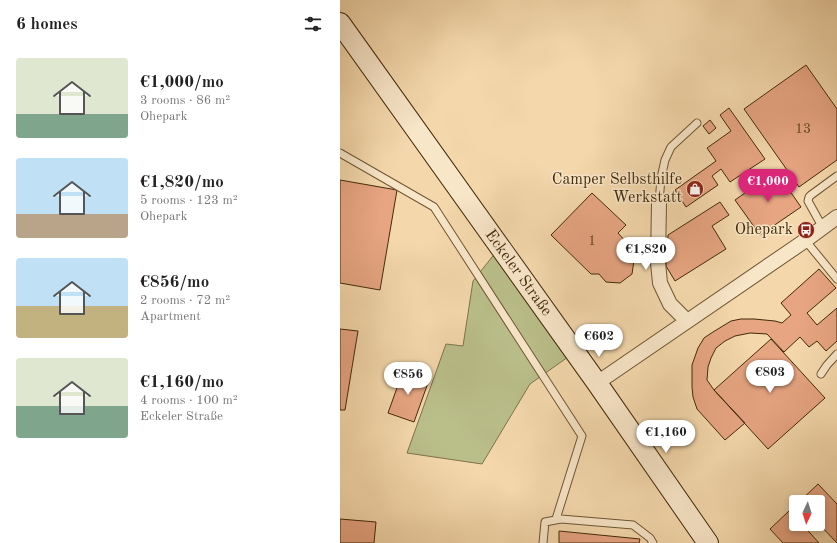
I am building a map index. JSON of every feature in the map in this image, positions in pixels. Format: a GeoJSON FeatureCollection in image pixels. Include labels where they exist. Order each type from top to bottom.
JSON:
{"type":"FeatureCollection","features":[{"type":"Feature","properties":{"kind":"street","name":"Eckeler Straße"},"geometry":{"type":"LineString","coordinates":[[342,31],[597,382],[708,543]]}},
{"type":"Feature","properties":{"kind":"street"},"geometry":{"type":"LineString","coordinates":[[659,203],[658,263],[660,283],[670,304],[687,321]]}},
{"type":"Feature","properties":{"kind":"street"},"geometry":{"type":"LineString","coordinates":[[597,382],[837,217]]}},
{"type":"Feature","properties":{"kind":"lane"},"geometry":{"type":"LineString","coordinates":[[659,203],[661,178],[665,160],[671,147],[697,123]]}},
{"type":"Feature","properties":{"kind":"lane"},"geometry":{"type":"LineString","coordinates":[[340,153],[434,207],[582,436],[556,520]]}},
{"type":"Feature","properties":{"kind":"lane"},"geometry":{"type":"LineString","coordinates":[[823,228],[808,201],[809,197],[837,176]]}},
{"type":"Feature","properties":{"kind":"lane"},"geometry":{"type":"LineString","coordinates":[[805,240],[837,279]]}},
{"type":"Feature","properties":{"kind":"lane"},"geometry":{"type":"LineString","coordinates":[[821,374],[837,354]]}},
{"type":"Feature","properties":{"kind":"lane"},"geometry":{"type":"LineString","coordinates":[[543,543],[545,522],[561,519],[633,525],[650,538],[653,543]]}},
{"type":"Feature","properties":{"kind":"green space"},"geometry":{"type":"Polygon","coordinates":[[[500,247],[575,352],[530,384],[482,464],[407,453],[446,344],[463,346],[473,281],[500,247]]]}},
{"type":"Feature","properties":{"kind":"building"},"geometry":{"type":"Polygon","coordinates":[[[806,65],[837,109],[837,160],[799,187],[744,109],[806,65]]]}},
{"type":"Feature","properties":{"kind":"building"},"geometry":{"type":"Polygon","coordinates":[[[729,108],[765,159],[730,182],[721,169],[712,176],[718,185],[686,207],[675,190],[716,161],[707,148],[731,131],[720,115],[729,108]]]}},
{"type":"Feature","properties":{"kind":"building"},"geometry":{"type":"Polygon","coordinates":[[[710,120],[716,128],[709,134],[703,126],[710,120]]]}},
{"type":"Feature","properties":{"kind":"building"},"geometry":{"type":"Polygon","coordinates":[[[776,171],[801,207],[760,235],[735,200],[776,171]]]}},
{"type":"Feature","properties":{"kind":"building"},"geometry":{"type":"Polygon","coordinates":[[[340,180],[397,190],[380,290],[340,283],[340,180]]]}},
{"type":"Feature","properties":{"kind":"building"},"geometry":{"type":"Polygon","coordinates":[[[592,193],[626,225],[618,233],[627,243],[626,251],[634,260],[632,274],[620,283],[606,282],[599,274],[591,274],[551,235],[592,193]]]}},
{"type":"Feature","properties":{"kind":"building"},"geometry":{"type":"Polygon","coordinates":[[[720,202],[729,215],[712,226],[726,249],[675,281],[666,266],[668,235],[720,202]]]}},
{"type":"Feature","properties":{"kind":"building"},"geometry":{"type":"Polygon","coordinates":[[[819,269],[836,288],[807,313],[817,325],[837,308],[837,341],[826,351],[817,341],[809,347],[800,337],[784,352],[767,334],[750,333],[735,336],[716,348],[708,367],[707,380],[714,390],[745,423],[725,440],[697,409],[693,397],[692,365],[698,348],[704,338],[731,321],[754,319],[782,323],[791,315],[781,303],[819,269]]]}},
{"type":"Feature","properties":{"kind":"building"},"geometry":{"type":"Polygon","coordinates":[[[340,329],[358,331],[345,410],[340,410],[340,329]]]}},
{"type":"Feature","properties":{"kind":"building"},"geometry":{"type":"Polygon","coordinates":[[[771,339],[825,398],[768,449],[714,390],[771,339]]]}},
{"type":"Feature","properties":{"kind":"building"},"geometry":{"type":"Polygon","coordinates":[[[403,371],[429,380],[414,422],[388,413],[403,371]]]}},
{"type":"Feature","properties":{"kind":"building"},"geometry":{"type":"Polygon","coordinates":[[[818,484],[837,504],[837,543],[825,530],[825,495],[806,495],[818,484]]]}},
{"type":"Feature","properties":{"kind":"building"},"geometry":{"type":"Polygon","coordinates":[[[789,511],[789,531],[808,531],[819,543],[783,543],[770,529],[789,511]]]}},
{"type":"Feature","properties":{"kind":"building"},"geometry":{"type":"Polygon","coordinates":[[[340,519],[376,522],[374,543],[340,543],[340,519]]]}},
{"type":"Feature","properties":{"kind":"building"},"geometry":{"type":"Polygon","coordinates":[[[559,531],[640,539],[639,543],[559,543],[559,531]]]}},
{"type":"Feature","properties":{"kind":"place","name":"Camper Selbsthilfe Werkstatt"},"geometry":{"type":"Point","coordinates":[695,189]}},
{"type":"Feature","properties":{"kind":"place","name":"Ohepark"},"geometry":{"type":"Point","coordinates":[806,230]}}]}
